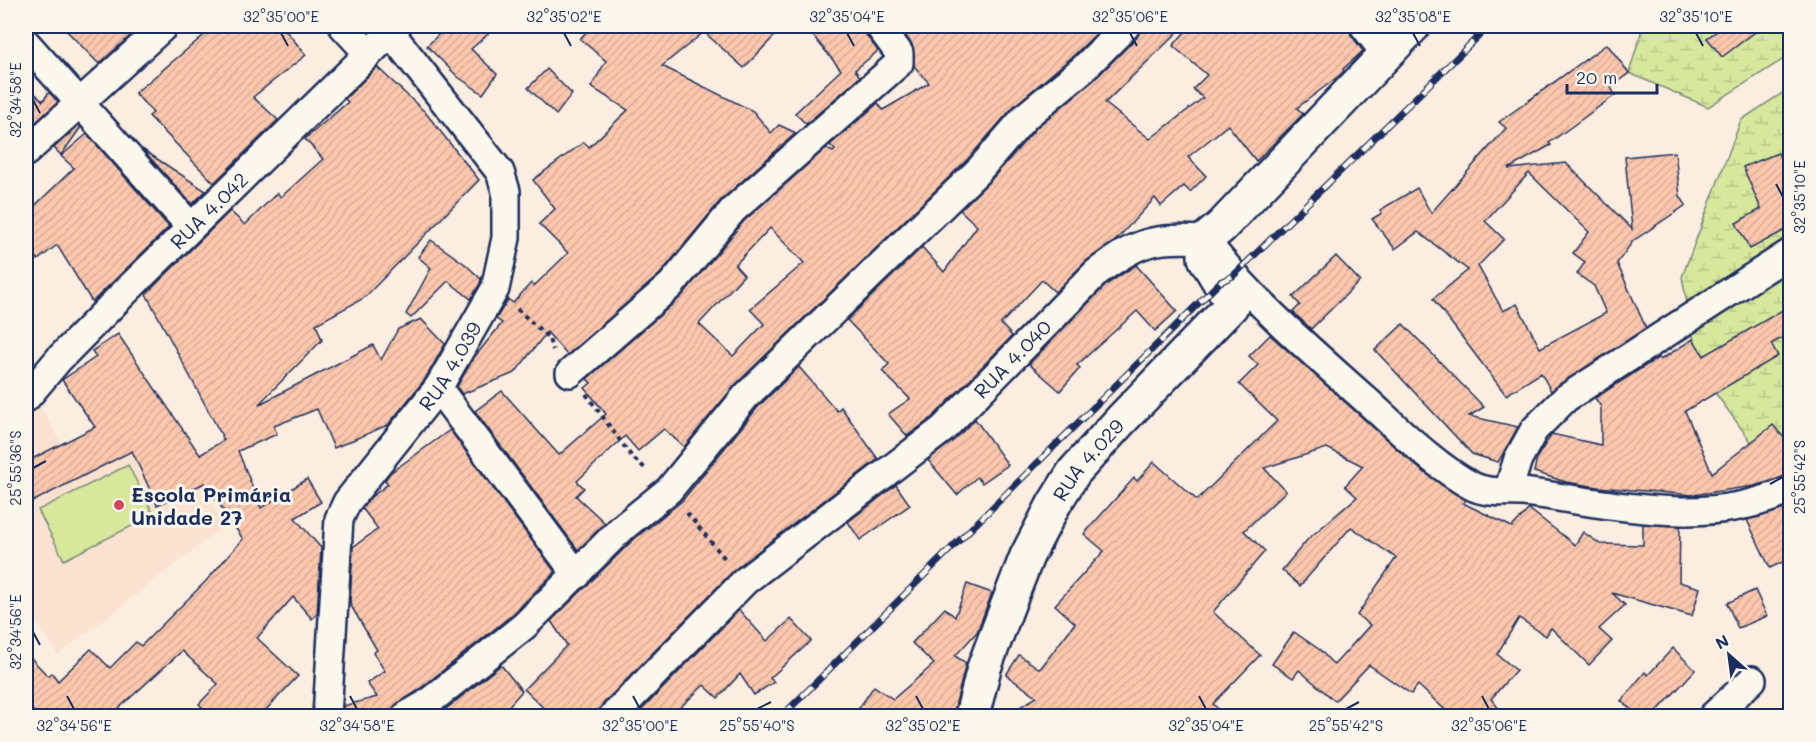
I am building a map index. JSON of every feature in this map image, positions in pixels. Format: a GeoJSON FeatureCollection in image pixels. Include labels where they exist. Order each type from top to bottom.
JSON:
{"type":"FeatureCollection","features":[{"type":"Feature","properties":{"kind":"street"},"geometry":{"type":"LineString","coordinates":[[26,152],[164,26]]}},
{"type":"Feature","properties":{"kind":"street"},"geometry":{"type":"LineString","coordinates":[[343,26],[368,52]]}},
{"type":"Feature","properties":{"kind":"street"},"geometry":{"type":"LineString","coordinates":[[570,374],[671,285],[733,210],[900,63],[899,53],[879,26]]}},
{"type":"Feature","properties":{"kind":"street"},"geometry":{"type":"LineString","coordinates":[[406,717],[425,705],[524,626],[622,528],[669,490],[746,396],[979,170],[1026,116],[1083,69],[1126,26]]}},
{"type":"Feature","properties":{"kind":"street"},"geometry":{"type":"LineString","coordinates":[[1364,26],[1385,53]]}},
{"type":"Feature","properties":{"kind":"street"},"geometry":{"type":"LineString","coordinates":[[1413,26],[1221,227],[1205,240],[1233,276],[1418,447],[1472,486],[1487,492],[1508,491],[1633,510],[1680,510],[1720,509],[1755,502],[1791,490]]}},
{"type":"Feature","properties":{"kind":"street","name":"RUA 4.042"},"geometry":{"type":"LineString","coordinates":[[26,398],[67,351],[393,29]]}},
{"type":"Feature","properties":{"kind":"street","name":"RUA 4.039"},"geometry":{"type":"LineString","coordinates":[[327,717],[339,519],[347,502],[438,388],[495,289],[506,238],[506,191],[500,172],[393,29]]}},
{"type":"Feature","properties":{"kind":"street"},"geometry":{"type":"LineString","coordinates":[[26,43],[77,103],[191,228]]}},
{"type":"Feature","properties":{"kind":"street","name":"RUA 4.040"},"geometry":{"type":"LineString","coordinates":[[613,717],[745,580],[942,429],[1097,272],[1125,251],[1150,241],[1205,240]]}},
{"type":"Feature","properties":{"kind":"street","name":"RUA 4.029"},"geometry":{"type":"LineString","coordinates":[[972,717],[984,668],[1028,556],[1054,504],[1074,472],[1231,306],[1231,301],[1206,258],[1205,240]]}},
{"type":"Feature","properties":{"kind":"street"},"geometry":{"type":"LineString","coordinates":[[1508,491],[1518,459],[1534,430],[1566,398],[1791,253]]}},
{"type":"Feature","properties":{"kind":"street"},"geometry":{"type":"LineString","coordinates":[[438,388],[577,575]]}},
{"type":"Feature","properties":{"kind":"street"},"geometry":{"type":"LineString","coordinates":[[1713,717],[1752,680]]}},
{"type":"Feature","properties":{"kind":"path"},"geometry":{"type":"LineString","coordinates":[[495,289],[548,337],[554,351],[570,374],[632,457],[669,490],[745,580]]}},
{"type":"Feature","properties":{"kind":"shaded area","name":"Escola Primária Unidade 27"},"geometry":{"type":"Polygon","coordinates":[[[162,394],[223,527],[58,655],[35,619],[28,625],[26,621],[26,419],[39,403],[62,444],[162,394]]]}},
{"type":"Feature","properties":{"kind":"green space"},"geometry":{"type":"Polygon","coordinates":[[[1643,26],[1790,26],[1790,55],[1708,107],[1629,73],[1643,26]]]}},
{"type":"Feature","properties":{"kind":"green space"},"geometry":{"type":"Polygon","coordinates":[[[1790,88],[1790,492],[1787,491],[1700,372],[1682,277],[1741,120],[1790,88]]]}},
{"type":"Feature","properties":{"kind":"green space"},"geometry":{"type":"Polygon","coordinates":[[[128,465],[154,515],[64,560],[38,510],[128,465]]]}},
{"type":"Feature","properties":{"kind":"building"},"geometry":{"type":"Polygon","coordinates":[[[62,26],[141,26],[99,64],[62,26]]]}},
{"type":"Feature","properties":{"kind":"building"},"geometry":{"type":"Polygon","coordinates":[[[215,26],[282,26],[306,55],[253,97],[278,120],[214,183],[149,116],[153,113],[135,93],[215,26]]]}},
{"type":"Feature","properties":{"kind":"building"},"geometry":{"type":"Polygon","coordinates":[[[447,26],[497,26],[471,49],[497,74],[483,94],[458,77],[427,46],[447,26]]]}},
{"type":"Feature","properties":{"kind":"building"},"geometry":{"type":"Polygon","coordinates":[[[591,26],[784,26],[744,68],[704,32],[662,66],[753,111],[771,133],[779,125],[796,133],[721,200],[660,274],[567,355],[547,332],[515,373],[462,394],[457,387],[473,359],[502,323],[496,319],[508,299],[513,303],[531,283],[534,286],[568,253],[539,224],[555,209],[533,180],[584,142],[589,147],[628,110],[591,87],[606,61],[580,39],[591,26]]]}},
{"type":"Feature","properties":{"kind":"building"},"geometry":{"type":"Polygon","coordinates":[[[805,26],[864,26],[866,35],[878,51],[855,70],[860,77],[806,124],[795,113],[841,70],[805,26]]]}},
{"type":"Feature","properties":{"kind":"building"},"geometry":{"type":"Polygon","coordinates":[[[898,26],[1104,26],[1072,57],[1014,106],[968,159],[735,385],[684,447],[664,429],[638,451],[625,436],[577,481],[584,488],[576,496],[605,523],[578,550],[475,411],[502,391],[559,455],[606,414],[585,388],[591,383],[587,379],[681,297],[744,221],[826,148],[833,152],[835,150],[830,145],[878,103],[883,110],[929,83],[914,66],[912,44],[898,26]],[[770,228],[735,265],[744,275],[699,324],[733,356],[764,324],[750,309],[804,263],[770,228]]]}},
{"type":"Feature","properties":{"kind":"building"},"geometry":{"type":"Polygon","coordinates":[[[1141,26],[1184,26],[1105,103],[1150,139],[1203,98],[1193,89],[1207,75],[1173,46],[1190,26],[1349,26],[1351,35],[1363,51],[1343,69],[1340,75],[1297,108],[1303,114],[1256,161],[1228,125],[1188,157],[1206,176],[1190,192],[1184,186],[1161,206],[1155,198],[1115,241],[1086,261],[1055,292],[1042,280],[1001,324],[1012,336],[933,417],[907,436],[888,414],[910,399],[882,371],[889,364],[847,320],[922,247],[944,272],[977,226],[960,210],[991,180],[1037,127],[1093,81],[1137,37],[1141,26]]]}},
{"type":"Feature","properties":{"kind":"building"},"geometry":{"type":"Polygon","coordinates":[[[1725,26],[1763,26],[1722,57],[1707,38],[1725,26]]]}},
{"type":"Feature","properties":{"kind":"building"},"geometry":{"type":"Polygon","coordinates":[[[1607,44],[1629,73],[1611,87],[1615,95],[1549,143],[1551,145],[1508,169],[1566,163],[1632,229],[1625,157],[1675,152],[1680,196],[1686,205],[1633,241],[1617,263],[1646,328],[1551,391],[1541,373],[1506,395],[1433,299],[1468,270],[1418,232],[1395,249],[1372,219],[1382,213],[1380,210],[1417,188],[1431,213],[1506,128],[1499,122],[1607,44]],[[1529,173],[1485,221],[1504,239],[1478,266],[1503,311],[1517,304],[1540,348],[1606,313],[1594,286],[1577,274],[1585,262],[1573,253],[1589,232],[1529,173]]]}},
{"type":"Feature","properties":{"kind":"building"},"geometry":{"type":"Polygon","coordinates":[[[377,67],[425,112],[479,180],[364,298],[316,324],[322,340],[258,405],[373,345],[381,360],[398,329],[421,319],[445,344],[425,379],[388,425],[334,448],[317,409],[274,426],[277,434],[238,451],[261,508],[307,479],[321,502],[295,518],[321,548],[317,614],[312,619],[293,597],[257,638],[298,676],[259,717],[211,717],[199,704],[218,684],[182,651],[109,717],[38,717],[26,702],[26,653],[48,676],[52,673],[58,681],[91,649],[110,668],[136,642],[141,646],[206,581],[243,539],[205,483],[157,505],[132,451],[26,505],[26,462],[95,427],[62,380],[96,357],[92,351],[118,334],[200,455],[224,440],[146,294],[230,211],[245,225],[277,193],[281,197],[323,159],[305,139],[348,102],[345,99],[377,67]]]}},
{"type":"Feature","properties":{"kind":"building"},"geometry":{"type":"Polygon","coordinates":[[[547,69],[572,94],[556,115],[528,88],[547,69]]]}},
{"type":"Feature","properties":{"kind":"building"},"geometry":{"type":"Polygon","coordinates":[[[26,85],[43,101],[49,92],[58,102],[26,131],[26,85]]]}},
{"type":"Feature","properties":{"kind":"building"},"geometry":{"type":"Polygon","coordinates":[[[79,125],[81,127],[61,155],[54,148],[79,125]]]}},
{"type":"Feature","properties":{"kind":"building"},"geometry":{"type":"Polygon","coordinates":[[[87,134],[169,227],[92,302],[57,245],[38,260],[26,245],[26,214],[74,168],[61,156],[87,134]]]}},
{"type":"Feature","properties":{"kind":"building"},"geometry":{"type":"Polygon","coordinates":[[[142,149],[206,191],[192,204],[142,149]]]}},
{"type":"Feature","properties":{"kind":"building"},"geometry":{"type":"Polygon","coordinates":[[[1778,153],[1791,182],[1791,227],[1750,249],[1736,223],[1761,209],[1743,167],[1778,153]]]}},
{"type":"Feature","properties":{"kind":"building"},"geometry":{"type":"Polygon","coordinates":[[[431,240],[465,264],[481,279],[480,283],[471,299],[448,281],[411,318],[406,314],[431,268],[418,257],[431,240]]]}},
{"type":"Feature","properties":{"kind":"building"},"geometry":{"type":"Polygon","coordinates":[[[1336,256],[1360,281],[1311,329],[1293,312],[1300,305],[1293,297],[1336,256]]]}},
{"type":"Feature","properties":{"kind":"building"},"geometry":{"type":"Polygon","coordinates":[[[1136,265],[1177,311],[1155,331],[1137,311],[1077,365],[1080,368],[1060,391],[1029,364],[1107,284],[1136,265]]]}},
{"type":"Feature","properties":{"kind":"building"},"geometry":{"type":"Polygon","coordinates":[[[1791,305],[1791,333],[1771,344],[1778,356],[1685,411],[1712,473],[1773,425],[1791,446],[1791,475],[1754,486],[1693,495],[1598,487],[1566,482],[1534,472],[1537,457],[1552,434],[1601,445],[1601,407],[1595,398],[1659,357],[1660,360],[1693,339],[1704,356],[1791,305]]]}},
{"type":"Feature","properties":{"kind":"building"},"geometry":{"type":"Polygon","coordinates":[[[1403,324],[1484,407],[1469,416],[1518,427],[1498,462],[1472,454],[1375,350],[1403,324]]]}},
{"type":"Feature","properties":{"kind":"building"},"geometry":{"type":"Polygon","coordinates":[[[1270,335],[1421,470],[1466,500],[1463,503],[1512,527],[1529,509],[1575,545],[1583,532],[1600,544],[1643,545],[1643,524],[1680,526],[1679,582],[1700,588],[1692,616],[1612,593],[1625,605],[1599,629],[1612,641],[1589,665],[1551,628],[1546,636],[1519,618],[1497,654],[1516,670],[1491,699],[1506,717],[1453,717],[1418,685],[1411,694],[1369,665],[1335,701],[1299,670],[1293,678],[1272,664],[1294,632],[1320,650],[1334,665],[1370,625],[1357,615],[1396,558],[1351,527],[1300,586],[1282,570],[1308,539],[1357,497],[1345,486],[1363,466],[1327,448],[1264,468],[1286,491],[1244,531],[1265,551],[1213,612],[1260,655],[1213,704],[1226,717],[1003,717],[1037,697],[1006,675],[1019,655],[1040,669],[1075,623],[1055,605],[1104,551],[1084,534],[1134,478],[1137,481],[1154,462],[1197,500],[1277,421],[1239,384],[1258,365],[1249,356],[1270,335]]]}},
{"type":"Feature","properties":{"kind":"building"},"geometry":{"type":"Polygon","coordinates":[[[799,367],[837,411],[841,407],[878,459],[734,570],[602,705],[598,717],[553,717],[524,689],[567,645],[551,621],[633,540],[682,501],[758,407],[799,367]]]}},
{"type":"Feature","properties":{"kind":"building"},"geometry":{"type":"Polygon","coordinates":[[[975,419],[1008,465],[982,483],[977,477],[957,495],[928,460],[954,440],[975,419]]]}},
{"type":"Feature","properties":{"kind":"building"},"geometry":{"type":"Polygon","coordinates":[[[450,430],[555,572],[513,614],[416,692],[398,703],[390,717],[343,717],[343,706],[377,697],[367,683],[385,671],[373,653],[377,650],[350,604],[353,547],[378,529],[362,508],[371,497],[388,484],[385,480],[390,473],[450,430]]]}},
{"type":"Feature","properties":{"kind":"building"},"geometry":{"type":"Polygon","coordinates":[[[896,485],[910,505],[860,540],[848,522],[896,485]]]}},
{"type":"Feature","properties":{"kind":"building"},"geometry":{"type":"Polygon","coordinates":[[[1791,507],[1791,558],[1770,568],[1747,520],[1791,507]]]}},
{"type":"Feature","properties":{"kind":"building"},"geometry":{"type":"Polygon","coordinates":[[[967,584],[992,593],[977,632],[955,656],[966,663],[954,711],[950,717],[853,717],[874,686],[893,699],[934,664],[912,643],[945,608],[955,617],[967,584]]]}},
{"type":"Feature","properties":{"kind":"building"},"geometry":{"type":"Polygon","coordinates":[[[1755,590],[1767,616],[1738,628],[1727,603],[1755,590]]]}},
{"type":"Feature","properties":{"kind":"building"},"geometry":{"type":"Polygon","coordinates":[[[739,610],[767,641],[791,619],[811,641],[770,678],[774,682],[754,695],[740,674],[718,698],[704,685],[670,717],[635,717],[739,610]]]}},
{"type":"Feature","properties":{"kind":"building"},"geometry":{"type":"Polygon","coordinates":[[[1673,648],[1695,670],[1652,717],[1640,717],[1621,701],[1645,672],[1648,675],[1673,648]]]}},
{"type":"Feature","properties":{"kind":"building"},"geometry":{"type":"Polygon","coordinates":[[[501,665],[522,691],[499,717],[436,717],[501,665]]]}},
{"type":"Feature","properties":{"kind":"railway"},"geometry":{"type":"LineString","coordinates":[[782,716],[1220,282],[1233,276],[1489,26]]}},
{"type":"Feature","properties":{"kind":"place","name":"Escola Primária Unidade 27"},"geometry":{"type":"Point","coordinates":[119,505]}}]}
